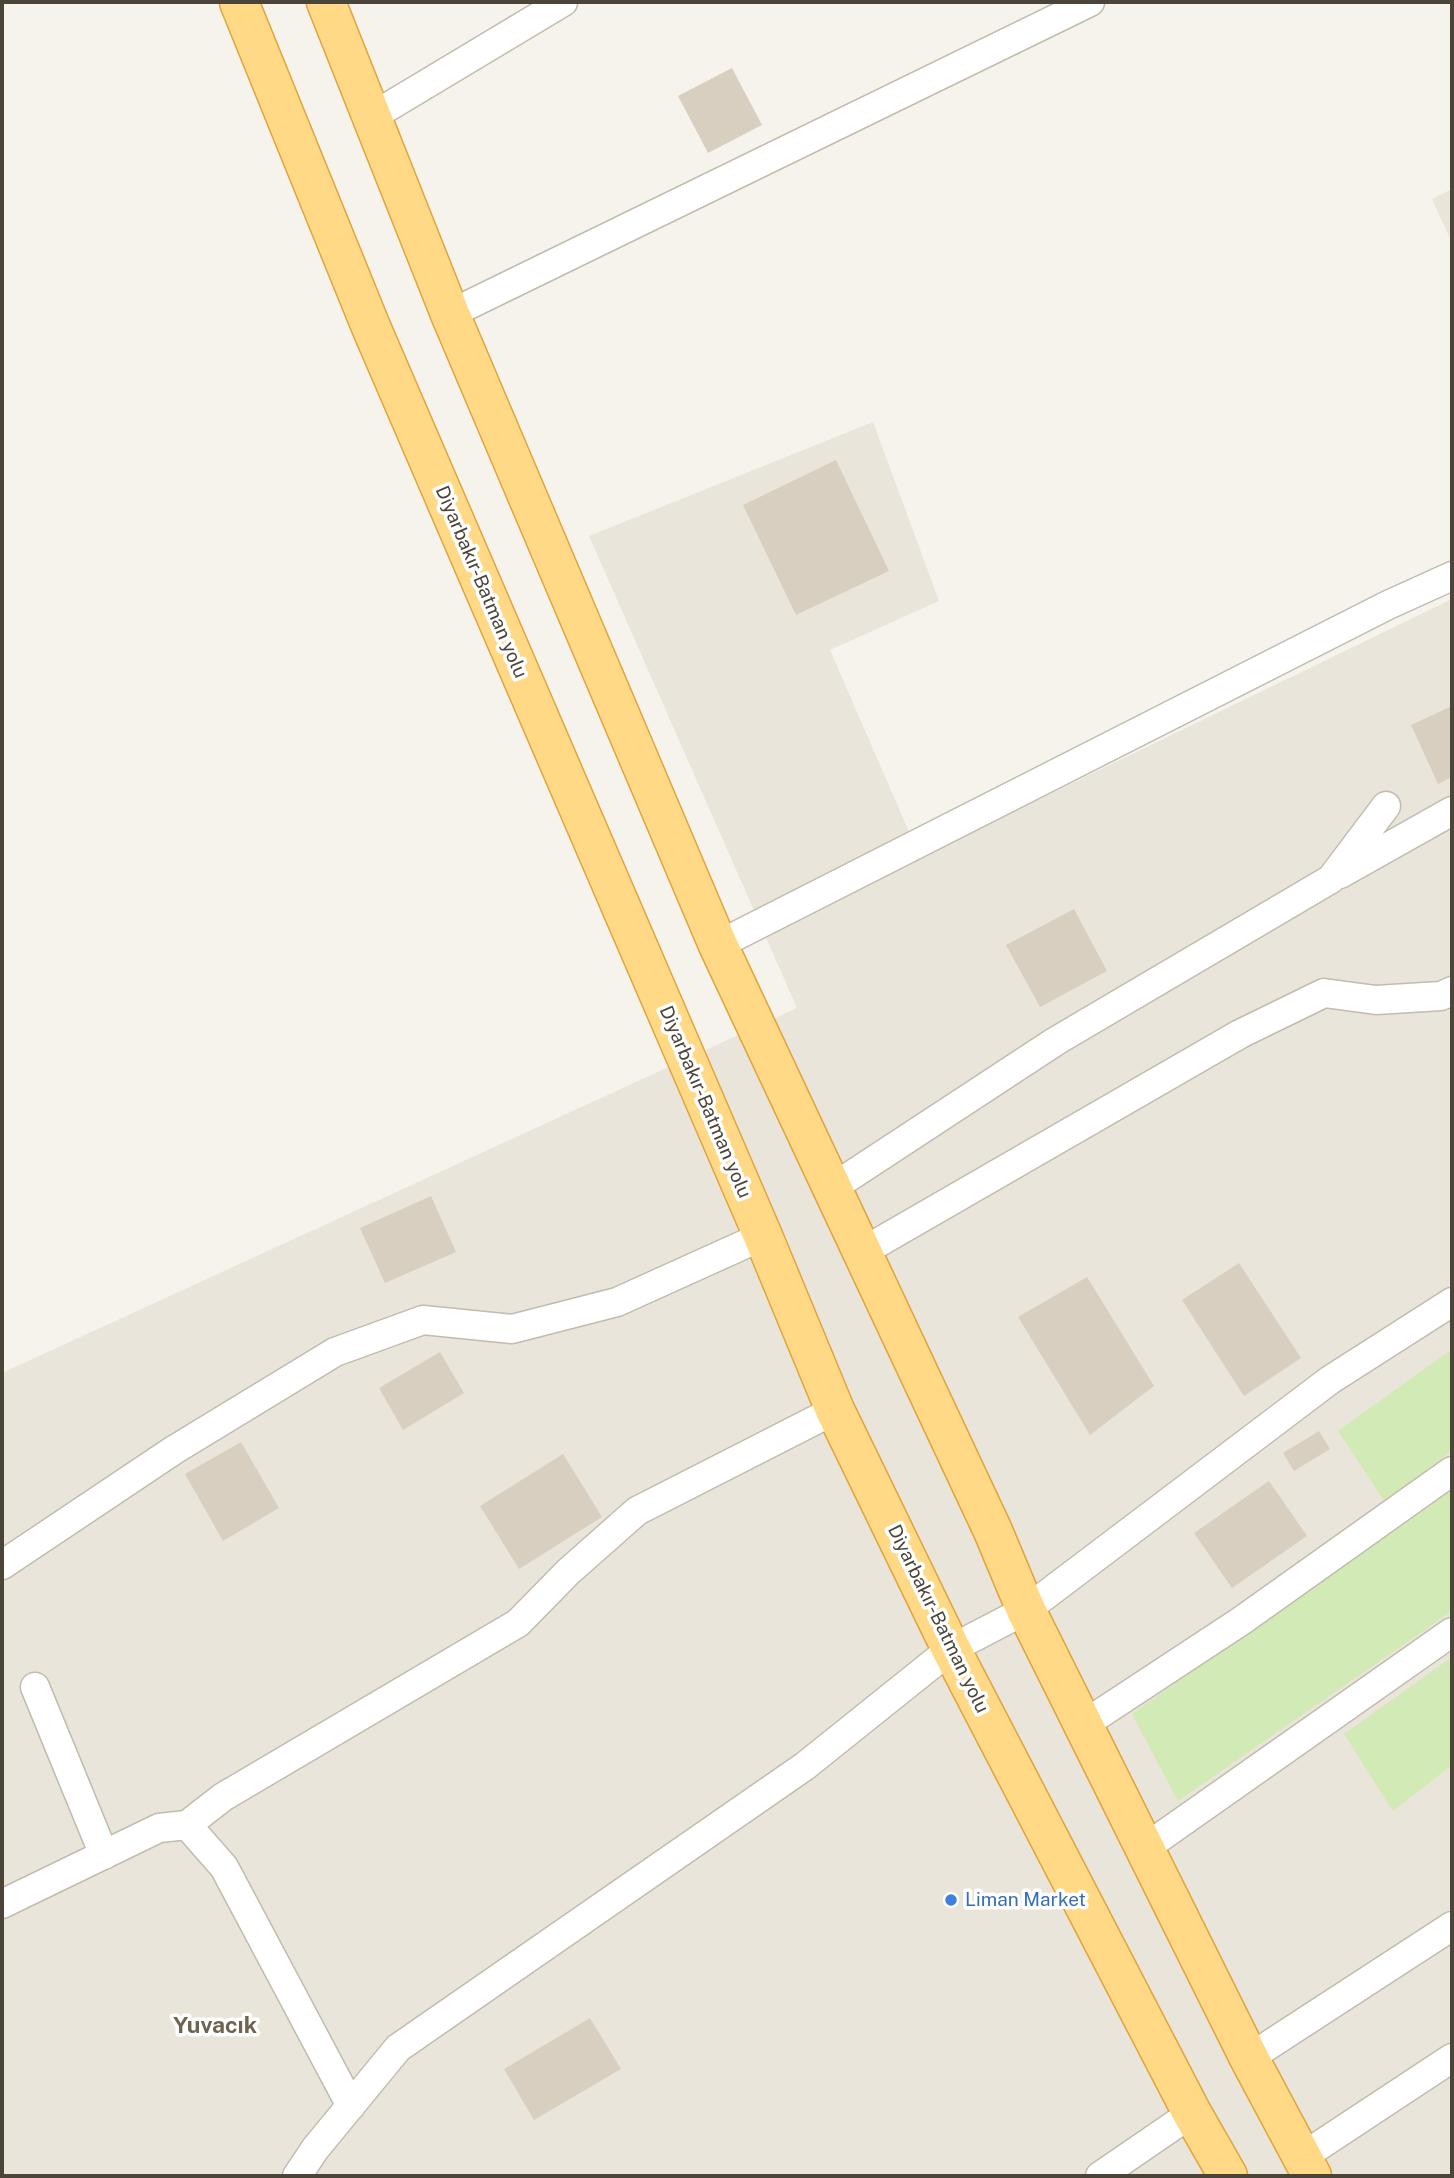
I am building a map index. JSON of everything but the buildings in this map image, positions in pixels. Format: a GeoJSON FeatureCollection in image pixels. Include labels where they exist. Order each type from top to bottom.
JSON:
{"type":"FeatureCollection","features":[{"type":"Feature","properties":{"kind":"highway","name":"Diyarbakır-Batman yolu"},"geometry":{"type":"LineString","coordinates":[[239,2],[371,327],[763,1236],[835,1410],[951,1649],[1192,2113],[1228,2176]]}},
{"type":"Feature","properties":{"kind":"highway"},"geometry":{"type":"LineString","coordinates":[[326,2],[450,314],[718,945],[993,1531],[1026,1610],[1249,2058],[1307,2167]]}},
{"type":"Feature","properties":{"kind":"street"},"geometry":{"type":"LineString","coordinates":[[373,116],[563,2]]}},
{"type":"Feature","properties":{"kind":"street"},"geometry":{"type":"LineString","coordinates":[[450,314],[1090,2]]}},
{"type":"Feature","properties":{"kind":"street"},"geometry":{"type":"LineString","coordinates":[[718,945],[1388,605],[1452,576]]}},
{"type":"Feature","properties":{"kind":"street"},"geometry":{"type":"LineString","coordinates":[[1331,878],[1386,806]]}},
{"type":"Feature","properties":{"kind":"street"},"geometry":{"type":"LineString","coordinates":[[832,1188],[1056,1041],[1331,878],[1452,811]]}},
{"type":"Feature","properties":{"kind":"street"},"geometry":{"type":"LineString","coordinates":[[862,1252],[1240,1034],[1324,993],[1377,1000],[1441,996],[1452,991]]}},
{"type":"Feature","properties":{"kind":"street"},"geometry":{"type":"LineString","coordinates":[[2,1564],[174,1450],[335,1352],[423,1320],[512,1329],[617,1302],[763,1236]]}},
{"type":"Feature","properties":{"kind":"street"},"geometry":{"type":"LineString","coordinates":[[297,2176],[315,2149],[398,2048],[805,1766],[951,1649],[1026,1610],[1330,1380],[1452,1302]]}},
{"type":"Feature","properties":{"kind":"street"},"geometry":{"type":"LineString","coordinates":[[2,1904],[159,1828],[187,1825],[223,1797],[518,1623],[568,1572],[637,1511],[835,1410]]}},
{"type":"Feature","properties":{"kind":"street"},"geometry":{"type":"LineString","coordinates":[[1083,1725],[1241,1621],[1452,1471]]}},
{"type":"Feature","properties":{"kind":"street"},"geometry":{"type":"LineString","coordinates":[[1145,1848],[1452,1632]]}},
{"type":"Feature","properties":{"kind":"street"},"geometry":{"type":"LineString","coordinates":[[34,1686],[104,1855]]}},
{"type":"Feature","properties":{"kind":"street"},"geometry":{"type":"LineString","coordinates":[[187,1825],[224,1867],[351,2105]]}},
{"type":"Feature","properties":{"kind":"street"},"geometry":{"type":"LineString","coordinates":[[1249,2058],[1452,1926]]}},
{"type":"Feature","properties":{"kind":"street"},"geometry":{"type":"LineString","coordinates":[[1307,2167],[1452,2058]]}},
{"type":"Feature","properties":{"kind":"street"},"geometry":{"type":"LineString","coordinates":[[1100,2176],[1192,2113]]}},
{"type":"Feature","properties":{"kind":"shaded area"},"geometry":{"type":"Polygon","coordinates":[[[1452,189],[1452,243],[1432,199],[1452,189]]]}},
{"type":"Feature","properties":{"kind":"shaded area"},"geometry":{"type":"Polygon","coordinates":[[[873,422],[939,601],[830,650],[920,857],[1452,599],[1452,2176],[2,2176],[2,1373],[797,1008],[589,536],[873,422]]]}},
{"type":"Feature","properties":{"kind":"green space"},"geometry":{"type":"Polygon","coordinates":[[[1452,1349],[1452,1450],[1385,1502],[1338,1431],[1452,1349]]]}},
{"type":"Feature","properties":{"kind":"green space"},"geometry":{"type":"Polygon","coordinates":[[[1452,1487],[1452,1611],[1178,1801],[1132,1714],[1452,1487]]]}},
{"type":"Feature","properties":{"kind":"green space"},"geometry":{"type":"Polygon","coordinates":[[[1452,1657],[1452,1765],[1393,1811],[1344,1734],[1452,1657]]]}},
{"type":"Feature","properties":{"kind":"place","name":"Liman Market"},"geometry":{"type":"Point","coordinates":[951,1900]}},
{"type":"Feature","properties":{"kind":"district","name":"Yuvacık"},"geometry":{"type":"Point","coordinates":[215,2026]}}]}
